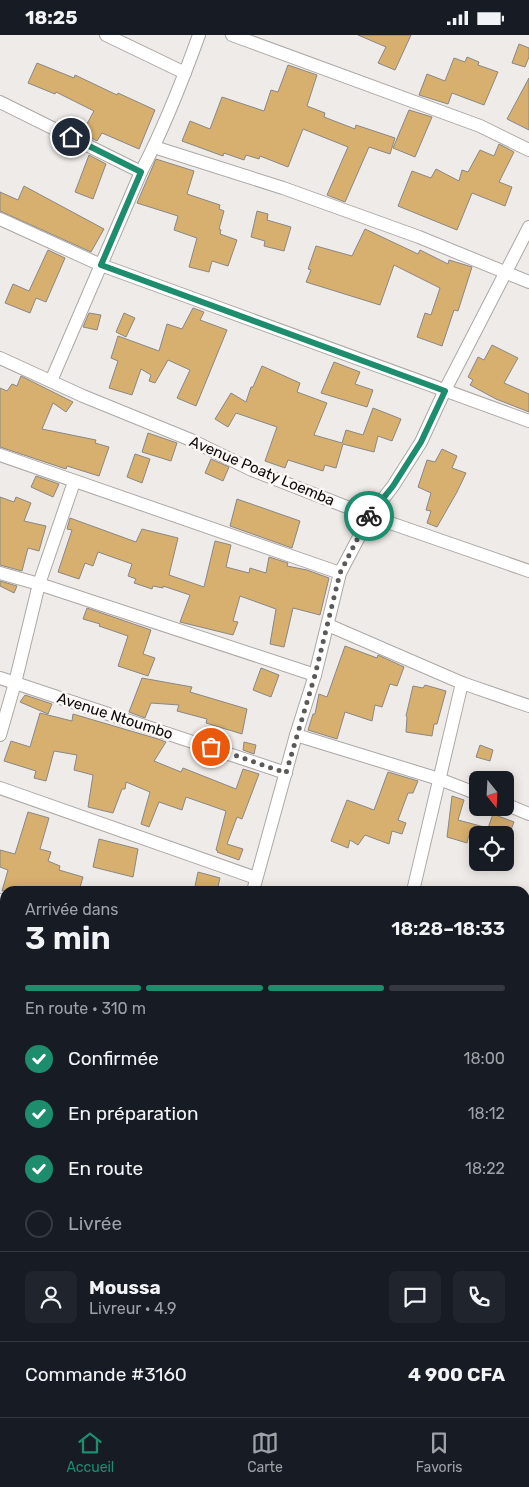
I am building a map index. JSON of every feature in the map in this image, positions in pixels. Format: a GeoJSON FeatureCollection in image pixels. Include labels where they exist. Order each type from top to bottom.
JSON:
{"type":"FeatureCollection","features":[{"type":"Feature","properties":{"kind":"street"},"geometry":{"type":"LineString","coordinates":[[106,35],[185,73]]}},
{"type":"Feature","properties":{"kind":"street"},"geometry":{"type":"LineString","coordinates":[[50,381],[141,172],[154,147],[199,35]]}},
{"type":"Feature","properties":{"kind":"street"},"geometry":{"type":"LineString","coordinates":[[232,35],[480,126],[529,150]]}},
{"type":"Feature","properties":{"kind":"street"},"geometry":{"type":"LineString","coordinates":[[0,102],[141,172]]}},
{"type":"Feature","properties":{"kind":"street"},"geometry":{"type":"LineString","coordinates":[[154,147],[310,198],[419,237],[529,282]]}},
{"type":"Feature","properties":{"kind":"street"},"geometry":{"type":"LineString","coordinates":[[0,219],[101,265],[529,421]]}},
{"type":"Feature","properties":{"kind":"street"},"geometry":{"type":"LineString","coordinates":[[254,886],[296,735],[315,675],[340,573],[370,516],[393,486],[421,442],[504,273],[529,227]]}},
{"type":"Feature","properties":{"kind":"street","name":"Avenue Poaty Loemba"},"geometry":{"type":"LineString","coordinates":[[0,357],[50,381],[191,440],[237,464],[370,516],[529,571]]}},
{"type":"Feature","properties":{"kind":"street"},"geometry":{"type":"LineString","coordinates":[[0,455],[340,573]]}},
{"type":"Feature","properties":{"kind":"street"},"geometry":{"type":"LineString","coordinates":[[0,735],[15,683],[39,584],[74,482]]}},
{"type":"Feature","properties":{"kind":"street"},"geometry":{"type":"LineString","coordinates":[[0,573],[39,584],[315,675]]}},
{"type":"Feature","properties":{"kind":"street"},"geometry":{"type":"LineString","coordinates":[[328,625],[462,683],[529,706]]}},
{"type":"Feature","properties":{"kind":"street","name":"Avenue Ntoumbo"},"geometry":{"type":"LineString","coordinates":[[0,678],[286,773]]}},
{"type":"Feature","properties":{"kind":"street"},"geometry":{"type":"LineString","coordinates":[[413,886],[462,683]]}},
{"type":"Feature","properties":{"kind":"street"},"geometry":{"type":"LineString","coordinates":[[296,735],[439,779],[469,791]]}},
{"type":"Feature","properties":{"kind":"street"},"geometry":{"type":"LineString","coordinates":[[0,788],[256,878]]}},
{"type":"Feature","properties":{"kind":"street"},"geometry":{"type":"LineString","coordinates":[[514,808],[529,814]]}},
{"type":"Feature","properties":{"kind":"building"},"geometry":{"type":"Polygon","coordinates":[[[358,35],[411,35],[395,70],[378,63],[386,47],[358,35]]]}},
{"type":"Feature","properties":{"kind":"building"},"geometry":{"type":"Polygon","coordinates":[[[519,44],[529,48],[529,57],[525,67],[512,63],[519,44]]]}},
{"type":"Feature","properties":{"kind":"building"},"geometry":{"type":"Polygon","coordinates":[[[467,57],[479,62],[478,65],[498,72],[484,105],[452,93],[448,104],[419,95],[427,74],[445,81],[454,58],[465,62],[467,57]]]}},
{"type":"Feature","properties":{"kind":"building"},"geometry":{"type":"Polygon","coordinates":[[[37,63],[74,78],[75,75],[155,110],[139,149],[102,133],[97,141],[82,133],[94,111],[56,92],[55,94],[28,83],[37,63]]]}},
{"type":"Feature","properties":{"kind":"building"},"geometry":{"type":"Polygon","coordinates":[[[288,65],[317,75],[307,106],[325,113],[324,117],[355,129],[356,125],[395,138],[390,154],[369,147],[345,202],[327,195],[348,147],[303,129],[288,167],[260,156],[259,159],[246,155],[244,160],[224,153],[223,156],[182,141],[190,121],[210,129],[222,97],[264,111],[271,90],[278,92],[288,65]]]}},
{"type":"Feature","properties":{"kind":"building"},"geometry":{"type":"Polygon","coordinates":[[[529,78],[529,130],[507,119],[529,78]]]}},
{"type":"Feature","properties":{"kind":"building"},"geometry":{"type":"Polygon","coordinates":[[[409,110],[432,117],[415,157],[393,148],[409,110]]]}},
{"type":"Feature","properties":{"kind":"building"},"geometry":{"type":"Polygon","coordinates":[[[499,144],[514,152],[499,182],[512,187],[505,206],[472,193],[457,230],[398,206],[412,171],[431,178],[436,169],[459,181],[462,170],[468,172],[480,150],[494,156],[499,144]]]}},
{"type":"Feature","properties":{"kind":"building"},"geometry":{"type":"Polygon","coordinates":[[[89,155],[106,164],[93,199],[75,192],[89,155]]]}},
{"type":"Feature","properties":{"kind":"building"},"geometry":{"type":"Polygon","coordinates":[[[156,159],[194,171],[187,194],[220,205],[219,209],[224,211],[219,229],[221,230],[220,234],[237,240],[228,266],[212,261],[209,272],[189,267],[197,238],[174,230],[178,216],[137,203],[156,159]]]}},
{"type":"Feature","properties":{"kind":"building"},"geometry":{"type":"Polygon","coordinates":[[[24,186],[104,229],[91,252],[0,211],[0,192],[18,200],[24,186]]]}},
{"type":"Feature","properties":{"kind":"building"},"geometry":{"type":"Polygon","coordinates":[[[257,211],[268,214],[267,220],[291,227],[284,251],[264,246],[265,241],[251,237],[257,211]]]}},
{"type":"Feature","properties":{"kind":"building"},"geometry":{"type":"Polygon","coordinates":[[[365,229],[418,254],[420,250],[448,264],[449,260],[472,267],[458,311],[454,310],[442,346],[417,337],[425,313],[431,315],[440,288],[394,265],[380,305],[306,282],[311,270],[308,269],[316,246],[352,256],[365,229]]]}},
{"type":"Feature","properties":{"kind":"building"},"geometry":{"type":"Polygon","coordinates":[[[48,250],[65,258],[46,302],[36,298],[30,313],[5,303],[13,284],[29,291],[48,250]]]}},
{"type":"Feature","properties":{"kind":"building"},"geometry":{"type":"Polygon","coordinates":[[[193,308],[204,312],[200,320],[227,330],[196,406],[177,398],[190,370],[168,360],[155,383],[149,381],[151,375],[141,369],[132,395],[109,388],[118,361],[111,358],[118,336],[159,351],[167,324],[182,329],[193,308]]]}},
{"type":"Feature","properties":{"kind":"building"},"geometry":{"type":"Polygon","coordinates":[[[89,313],[101,315],[97,330],[83,327],[89,313]]]}},
{"type":"Feature","properties":{"kind":"building"},"geometry":{"type":"Polygon","coordinates":[[[124,313],[135,318],[126,337],[116,332],[124,313]]]}},
{"type":"Feature","properties":{"kind":"building"},"geometry":{"type":"Polygon","coordinates":[[[492,345],[518,358],[504,383],[529,394],[529,412],[496,399],[470,385],[473,380],[468,377],[478,357],[484,360],[492,345]]]}},
{"type":"Feature","properties":{"kind":"building"},"geometry":{"type":"Polygon","coordinates":[[[334,362],[360,372],[355,384],[373,390],[367,407],[321,393],[334,362]]]}},
{"type":"Feature","properties":{"kind":"building"},"geometry":{"type":"Polygon","coordinates":[[[262,366],[300,383],[297,392],[327,403],[314,435],[342,443],[346,430],[363,435],[373,408],[401,419],[392,441],[378,436],[374,452],[343,444],[336,468],[325,465],[323,471],[288,460],[285,468],[265,461],[277,427],[236,413],[228,427],[215,419],[231,393],[246,402],[251,387],[253,387],[262,366]]]}},
{"type":"Feature","properties":{"kind":"building"},"geometry":{"type":"Polygon","coordinates":[[[21,376],[73,402],[66,412],[53,403],[42,429],[96,440],[95,443],[109,447],[99,476],[67,466],[66,469],[0,447],[0,388],[7,391],[12,384],[17,386],[21,376]]]}},
{"type":"Feature","properties":{"kind":"building"},"geometry":{"type":"Polygon","coordinates":[[[148,433],[177,443],[171,461],[142,452],[148,433]]]}},
{"type":"Feature","properties":{"kind":"building"},"geometry":{"type":"Polygon","coordinates":[[[442,449],[457,456],[452,468],[466,473],[437,527],[427,523],[431,511],[426,510],[431,493],[418,487],[427,460],[435,462],[442,449]]]}},
{"type":"Feature","properties":{"kind":"building"},"geometry":{"type":"Polygon","coordinates":[[[135,454],[150,459],[142,483],[127,477],[135,454]]]}},
{"type":"Feature","properties":{"kind":"building"},"geometry":{"type":"Polygon","coordinates":[[[211,459],[229,467],[223,481],[205,473],[211,459]]]}},
{"type":"Feature","properties":{"kind":"building"},"geometry":{"type":"Polygon","coordinates":[[[36,476],[59,484],[53,497],[31,487],[36,476]]]}},
{"type":"Feature","properties":{"kind":"building"},"geometry":{"type":"Polygon","coordinates":[[[0,497],[14,502],[16,497],[31,503],[24,521],[46,526],[39,551],[28,548],[22,571],[0,565],[0,497]]]}},
{"type":"Feature","properties":{"kind":"building"},"geometry":{"type":"Polygon","coordinates":[[[237,499],[300,521],[292,548],[230,526],[237,499]]]}},
{"type":"Feature","properties":{"kind":"building"},"geometry":{"type":"Polygon","coordinates":[[[70,518],[136,542],[142,529],[178,538],[169,575],[204,587],[215,541],[231,545],[226,567],[249,573],[250,568],[266,573],[269,557],[288,563],[287,566],[307,570],[329,578],[320,615],[293,608],[284,647],[270,644],[276,609],[240,596],[233,621],[238,622],[233,635],[180,622],[190,595],[163,586],[163,588],[153,586],[152,589],[134,583],[136,579],[128,576],[132,564],[98,552],[93,566],[85,563],[79,579],[58,572],[72,530],[67,529],[70,518]]]}},
{"type":"Feature","properties":{"kind":"building"},"geometry":{"type":"Polygon","coordinates":[[[0,581],[17,586],[14,593],[0,586],[0,581]]]}},
{"type":"Feature","properties":{"kind":"building"},"geometry":{"type":"Polygon","coordinates":[[[87,608],[151,630],[143,654],[155,658],[148,676],[118,666],[128,636],[83,619],[87,608]]]}},
{"type":"Feature","properties":{"kind":"building"},"geometry":{"type":"Polygon","coordinates":[[[345,646],[377,658],[378,655],[404,667],[397,686],[390,684],[382,707],[375,705],[372,721],[345,712],[337,739],[308,730],[313,714],[315,714],[319,694],[327,697],[345,646]]]}},
{"type":"Feature","properties":{"kind":"building"},"geometry":{"type":"Polygon","coordinates":[[[261,668],[279,675],[271,697],[253,690],[261,668]]]}},
{"type":"Feature","properties":{"kind":"building"},"geometry":{"type":"Polygon","coordinates":[[[142,678],[192,687],[190,692],[247,709],[242,734],[206,723],[207,719],[177,711],[179,705],[151,703],[145,718],[129,712],[142,678]]]}},
{"type":"Feature","properties":{"kind":"building"},"geometry":{"type":"Polygon","coordinates":[[[425,685],[446,691],[437,724],[434,724],[432,736],[406,732],[406,716],[413,686],[423,688],[425,685]]]}},
{"type":"Feature","properties":{"kind":"building"},"geometry":{"type":"Polygon","coordinates":[[[25,695],[52,704],[48,714],[20,702],[25,695]]]}},
{"type":"Feature","properties":{"kind":"building"},"geometry":{"type":"Polygon","coordinates":[[[40,713],[72,721],[73,714],[166,742],[154,761],[181,772],[183,768],[236,789],[243,769],[259,774],[242,819],[237,817],[227,844],[243,849],[239,860],[216,850],[226,811],[186,797],[182,810],[159,802],[149,827],[141,824],[150,792],[126,782],[125,789],[122,789],[113,813],[88,807],[93,775],[74,770],[77,755],[54,751],[46,781],[34,778],[36,771],[4,761],[11,741],[30,747],[40,713]]]}},
{"type":"Feature","properties":{"kind":"building"},"geometry":{"type":"Polygon","coordinates":[[[244,742],[256,745],[254,754],[243,750],[244,742]]]}},
{"type":"Feature","properties":{"kind":"building"},"geometry":{"type":"Polygon","coordinates":[[[480,745],[493,750],[490,761],[476,757],[480,745]]]}},
{"type":"Feature","properties":{"kind":"building"},"geometry":{"type":"Polygon","coordinates":[[[388,772],[418,781],[413,793],[408,793],[398,820],[406,823],[402,834],[392,831],[389,844],[365,835],[358,845],[350,840],[348,848],[331,841],[347,800],[374,810],[388,772]]]}},
{"type":"Feature","properties":{"kind":"building"},"geometry":{"type":"Polygon","coordinates":[[[452,796],[464,800],[458,820],[480,826],[469,826],[467,843],[447,837],[452,796]]]}},
{"type":"Feature","properties":{"kind":"building"},"geometry":{"type":"Polygon","coordinates":[[[28,812],[49,818],[40,849],[51,852],[48,861],[60,866],[59,870],[83,877],[80,886],[3,886],[8,870],[0,867],[0,850],[15,854],[28,812]]]}},
{"type":"Feature","properties":{"kind":"building"},"geometry":{"type":"Polygon","coordinates":[[[492,816],[498,816],[514,822],[512,826],[489,826],[492,816]]]}},
{"type":"Feature","properties":{"kind":"building"},"geometry":{"type":"Polygon","coordinates":[[[99,839],[138,849],[133,877],[93,867],[99,839]]]}},
{"type":"Feature","properties":{"kind":"building"},"geometry":{"type":"Polygon","coordinates":[[[198,872],[220,878],[218,886],[195,886],[198,872]]]}},
{"type":"Feature","properties":{"kind":"way so far"},"geometry":{"type":"LineString","coordinates":[[211,747],[286,773],[315,675],[340,573],[369,516]]}},
{"type":"Feature","properties":{"kind":"route"},"geometry":{"type":"LineString","coordinates":[[71,137],[141,172],[101,265],[445,391],[421,442],[393,486],[369,516]]}}]}
